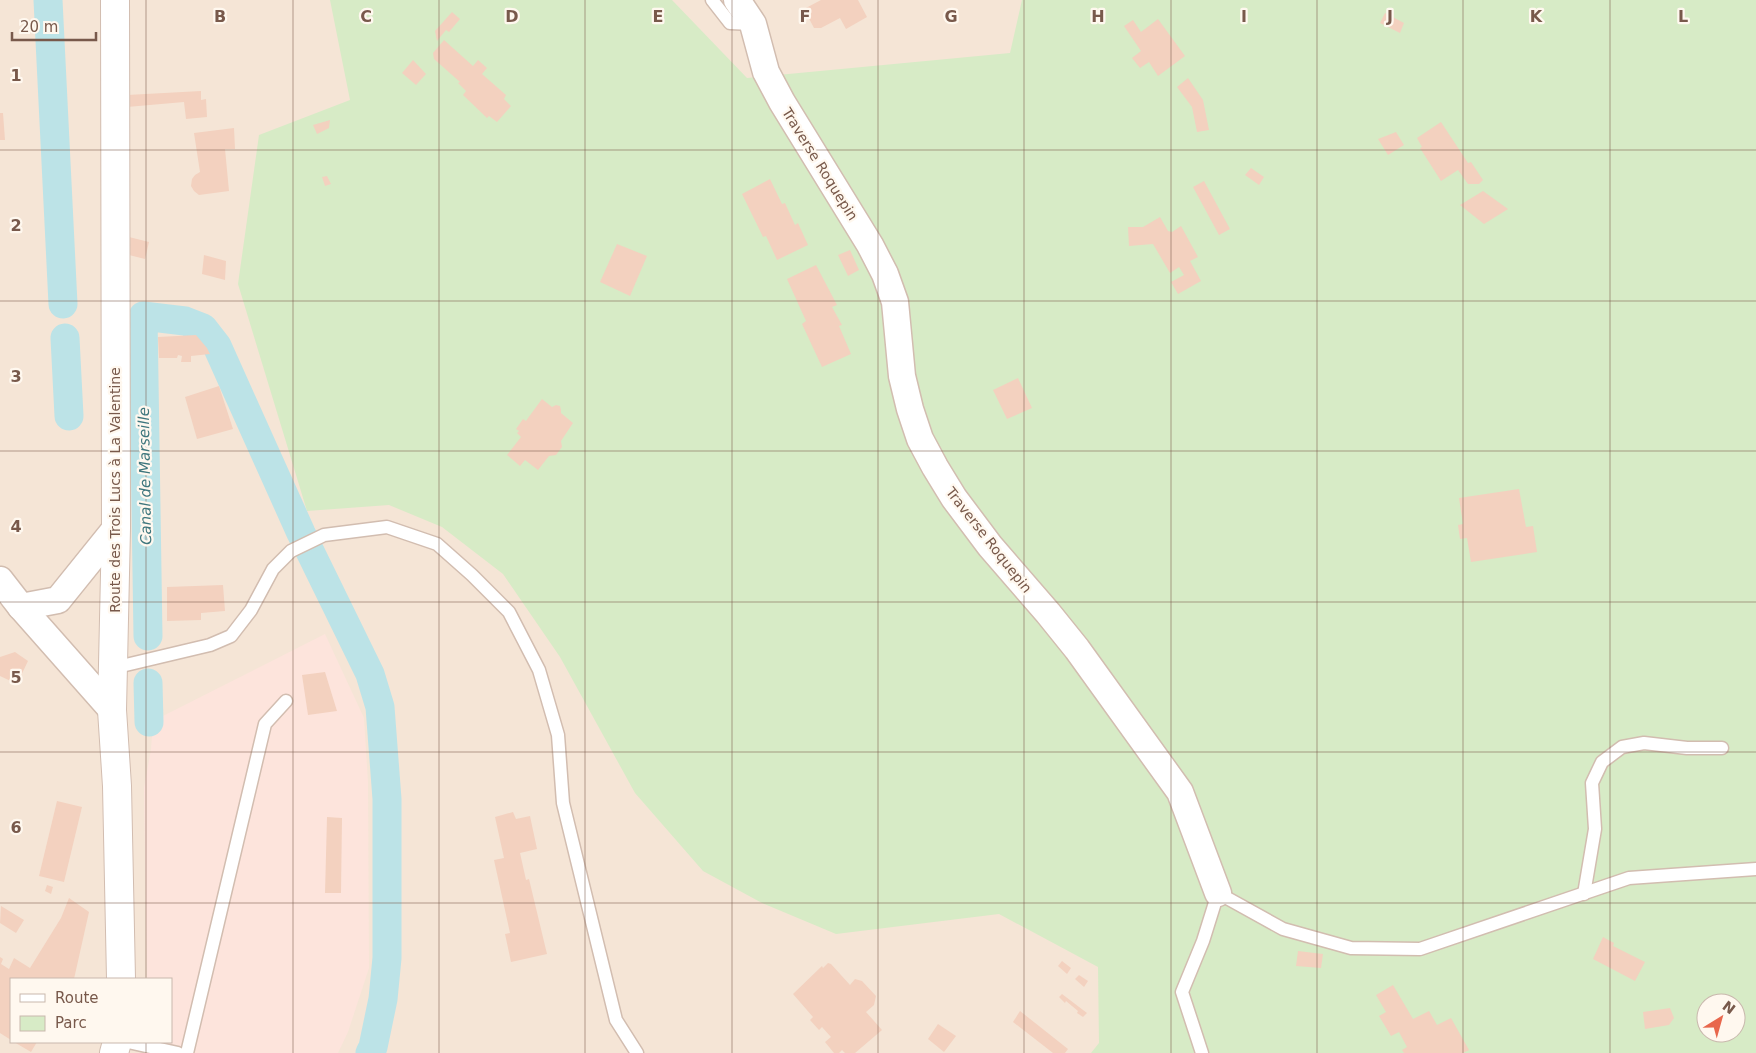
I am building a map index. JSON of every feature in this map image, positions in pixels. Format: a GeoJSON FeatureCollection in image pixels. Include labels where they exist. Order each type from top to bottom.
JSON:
{"type":"FeatureCollection","features":[{"type":"Feature","properties":{"kind":"street","name":"Route des Trois Lucs à La Valentine"},"geometry":{"type":"LineString","coordinates":[[115,0],[116,528],[112,710],[117,786],[121,978]]}},
{"type":"Feature","properties":{"kind":"street","name":"Traverse Roquepin"},"geometry":{"type":"LineString","coordinates":[[737,0],[753,24],[766,72],[782,102],[886,274],[895,302],[902,376],[920,440],[954,498],[990,546],[1077,649],[1180,792],[1218,893]]}},
{"type":"Feature","properties":{"kind":"street"},"geometry":{"type":"LineString","coordinates":[[22,607],[58,600],[116,528]]}},
{"type":"Feature","properties":{"kind":"street"},"geometry":{"type":"LineString","coordinates":[[0,580],[112,710]]}},
{"type":"Feature","properties":{"kind":"lane"},"geometry":{"type":"LineString","coordinates":[[712,0],[730,23],[753,24]]}},
{"type":"Feature","properties":{"kind":"lane"},"geometry":{"type":"LineString","coordinates":[[113,668],[210,644],[230,636],[252,610],[273,569],[291,551],[324,536],[387,527],[437,544],[472,575],[508,612],[539,670],[558,735],[563,803],[616,1020],[637,1053]]}},
{"type":"Feature","properties":{"kind":"lane"},"geometry":{"type":"LineString","coordinates":[[187,1053],[264,724],[286,701]]}},
{"type":"Feature","properties":{"kind":"lane"},"geometry":{"type":"LineString","coordinates":[[1584,894],[1595,829],[1592,783],[1602,762],[1622,747],[1644,743],[1687,748],[1722,748]]}},
{"type":"Feature","properties":{"kind":"lane"},"geometry":{"type":"LineString","coordinates":[[1202,1053],[1182,992],[1203,941],[1218,893],[1283,929],[1351,948],[1420,949],[1629,878],[1756,868]]}},
{"type":"Feature","properties":{"kind":"lane"},"geometry":{"type":"LineString","coordinates":[[133,1043],[178,1053]]}},
{"type":"Feature","properties":{"kind":"shaded area"},"geometry":{"type":"Polygon","coordinates":[[[0,0],[1756,0],[1756,1053],[0,1053],[0,0]]]}},
{"type":"Feature","properties":{"kind":"shaded area"},"geometry":{"type":"Polygon","coordinates":[[[325,634],[364,718],[368,782],[369,968],[348,1032],[338,1053],[143,1053],[144,1043],[172,1043],[172,978],[147,978],[144,788],[151,749],[153,721],[325,634]]]}},
{"type":"Feature","properties":{"kind":"green space"},"geometry":{"type":"Polygon","coordinates":[[[330,0],[672,0],[747,78],[1010,53],[1022,0],[1756,0],[1756,1053],[1091,1053],[1099,1043],[1098,967],[999,914],[836,934],[762,903],[703,871],[635,793],[560,657],[503,574],[442,527],[389,505],[307,511],[238,284],[259,135],[350,100],[330,0]]]}},
{"type":"Feature","properties":{"kind":"building"},"geometry":{"type":"Polygon","coordinates":[[[821,0],[858,0],[867,17],[846,29],[840,18],[821,28],[814,28],[804,9],[821,0]]]}},
{"type":"Feature","properties":{"kind":"building"},"geometry":{"type":"Polygon","coordinates":[[[452,12],[460,19],[449,32],[446,30],[437,41],[435,31],[452,12]]]}},
{"type":"Feature","properties":{"kind":"building"},"geometry":{"type":"Polygon","coordinates":[[[1385,13],[1404,23],[1400,33],[1380,23],[1385,13]]]}},
{"type":"Feature","properties":{"kind":"building"},"geometry":{"type":"Polygon","coordinates":[[[1158,19],[1185,56],[1158,76],[1149,62],[1140,68],[1132,58],[1141,51],[1124,26],[1133,20],[1141,32],[1158,19]]]}},
{"type":"Feature","properties":{"kind":"building"},"geometry":{"type":"Polygon","coordinates":[[[444,40],[473,66],[478,60],[487,68],[482,74],[506,95],[504,99],[511,106],[497,122],[489,116],[487,118],[463,95],[466,91],[458,83],[460,82],[434,59],[433,53],[444,40]]]}},
{"type":"Feature","properties":{"kind":"building"},"geometry":{"type":"Polygon","coordinates":[[[413,60],[426,74],[416,85],[402,73],[413,60]]]}},
{"type":"Feature","properties":{"kind":"building"},"geometry":{"type":"Polygon","coordinates":[[[1188,78],[1203,100],[1209,130],[1197,132],[1192,107],[1177,87],[1188,78]]]}},
{"type":"Feature","properties":{"kind":"building"},"geometry":{"type":"Polygon","coordinates":[[[201,91],[201,100],[206,99],[207,117],[186,119],[184,102],[127,107],[127,95],[201,91]]]}},
{"type":"Feature","properties":{"kind":"building"},"geometry":{"type":"Polygon","coordinates":[[[0,113],[3,113],[5,140],[0,140],[0,113]]]}},
{"type":"Feature","properties":{"kind":"building"},"geometry":{"type":"Polygon","coordinates":[[[330,120],[329,128],[317,134],[313,125],[330,120]]]}},
{"type":"Feature","properties":{"kind":"building"},"geometry":{"type":"Polygon","coordinates":[[[1441,122],[1468,163],[1471,162],[1483,180],[1479,184],[1468,184],[1458,170],[1441,181],[1420,148],[1422,147],[1417,138],[1441,122]]]}},
{"type":"Feature","properties":{"kind":"building"},"geometry":{"type":"Polygon","coordinates":[[[234,128],[235,149],[225,149],[229,191],[199,195],[191,186],[192,179],[200,172],[194,133],[234,128]]]}},
{"type":"Feature","properties":{"kind":"building"},"geometry":{"type":"Polygon","coordinates":[[[1396,132],[1404,145],[1388,155],[1378,139],[1396,132]]]}},
{"type":"Feature","properties":{"kind":"building"},"geometry":{"type":"Polygon","coordinates":[[[1251,168],[1264,177],[1259,185],[1245,175],[1251,168]]]}},
{"type":"Feature","properties":{"kind":"building"},"geometry":{"type":"Polygon","coordinates":[[[327,176],[331,184],[325,186],[322,177],[327,176]]]}},
{"type":"Feature","properties":{"kind":"building"},"geometry":{"type":"Polygon","coordinates":[[[770,179],[782,204],[785,203],[795,225],[798,223],[808,245],[777,260],[766,236],[763,237],[742,194],[770,179]]]}},
{"type":"Feature","properties":{"kind":"building"},"geometry":{"type":"Polygon","coordinates":[[[1204,181],[1230,229],[1219,235],[1193,187],[1204,181]]]}},
{"type":"Feature","properties":{"kind":"building"},"geometry":{"type":"Polygon","coordinates":[[[1483,191],[1508,209],[1484,224],[1460,205],[1483,191]]]}},
{"type":"Feature","properties":{"kind":"building"},"geometry":{"type":"Polygon","coordinates":[[[1160,217],[1168,231],[1172,232],[1181,226],[1198,257],[1190,261],[1201,281],[1178,294],[1171,282],[1184,275],[1179,267],[1170,273],[1153,244],[1129,246],[1128,227],[1143,227],[1160,217]]]}},
{"type":"Feature","properties":{"kind":"building"},"geometry":{"type":"Polygon","coordinates":[[[129,237],[149,242],[145,259],[129,255],[129,237]]]}},
{"type":"Feature","properties":{"kind":"building"},"geometry":{"type":"Polygon","coordinates":[[[617,244],[647,256],[630,296],[600,282],[617,244]]]}},
{"type":"Feature","properties":{"kind":"building"},"geometry":{"type":"Polygon","coordinates":[[[850,250],[859,270],[848,276],[838,255],[850,250]]]}},
{"type":"Feature","properties":{"kind":"building"},"geometry":{"type":"Polygon","coordinates":[[[204,255],[226,261],[225,280],[202,274],[204,255]]]}},
{"type":"Feature","properties":{"kind":"building"},"geometry":{"type":"Polygon","coordinates":[[[816,265],[837,305],[832,307],[842,325],[839,326],[851,354],[822,367],[802,324],[806,321],[787,279],[816,265]]]}},
{"type":"Feature","properties":{"kind":"building"},"geometry":{"type":"Polygon","coordinates":[[[196,335],[210,354],[191,356],[191,362],[181,362],[182,356],[178,355],[177,358],[159,358],[158,337],[196,335]]]}},
{"type":"Feature","properties":{"kind":"building"},"geometry":{"type":"Polygon","coordinates":[[[1018,378],[1032,408],[1007,419],[993,390],[1018,378]]]}},
{"type":"Feature","properties":{"kind":"building"},"geometry":{"type":"Polygon","coordinates":[[[219,386],[233,429],[197,439],[185,397],[219,386]]]}},
{"type":"Feature","properties":{"kind":"building"},"geometry":{"type":"Polygon","coordinates":[[[542,399],[552,407],[560,406],[561,413],[573,423],[561,441],[562,447],[556,455],[549,456],[538,470],[525,460],[520,466],[507,455],[521,437],[516,429],[523,419],[526,421],[542,399]]]}},
{"type":"Feature","properties":{"kind":"building"},"geometry":{"type":"Polygon","coordinates":[[[1519,489],[1526,527],[1533,526],[1537,552],[1471,562],[1467,538],[1460,539],[1458,525],[1463,524],[1459,498],[1519,489]]]}},
{"type":"Feature","properties":{"kind":"building"},"geometry":{"type":"Polygon","coordinates":[[[223,585],[225,611],[201,613],[201,620],[167,621],[167,587],[223,585]]]}},
{"type":"Feature","properties":{"kind":"building"},"geometry":{"type":"Polygon","coordinates":[[[15,652],[28,661],[17,684],[0,676],[0,657],[15,652]]]}},
{"type":"Feature","properties":{"kind":"building"},"geometry":{"type":"Polygon","coordinates":[[[325,672],[337,711],[308,715],[302,675],[325,672]]]}},
{"type":"Feature","properties":{"kind":"building"},"geometry":{"type":"Polygon","coordinates":[[[57,801],[82,807],[64,882],[39,876],[57,801]]]}},
{"type":"Feature","properties":{"kind":"building"},"geometry":{"type":"Polygon","coordinates":[[[513,812],[516,819],[530,816],[537,849],[520,853],[526,880],[529,879],[547,954],[511,962],[505,934],[510,933],[494,860],[504,858],[495,817],[513,812]]]}},
{"type":"Feature","properties":{"kind":"building"},"geometry":{"type":"Polygon","coordinates":[[[327,817],[342,818],[341,893],[325,893],[327,817]]]}},
{"type":"Feature","properties":{"kind":"building"},"geometry":{"type":"Polygon","coordinates":[[[47,885],[53,887],[51,894],[45,891],[47,885]]]}},
{"type":"Feature","properties":{"kind":"building"},"geometry":{"type":"Polygon","coordinates":[[[69,898],[89,912],[74,978],[10,978],[10,1039],[0,1033],[0,957],[3,959],[1,964],[9,969],[14,958],[30,968],[61,918],[69,898]]]}},
{"type":"Feature","properties":{"kind":"building"},"geometry":{"type":"Polygon","coordinates":[[[1,906],[24,920],[16,933],[0,923],[1,906]]]}},
{"type":"Feature","properties":{"kind":"building"},"geometry":{"type":"Polygon","coordinates":[[[1603,937],[1614,943],[1613,946],[1645,962],[1635,981],[1593,959],[1603,937]]]}},
{"type":"Feature","properties":{"kind":"building"},"geometry":{"type":"Polygon","coordinates":[[[1298,951],[1323,954],[1321,968],[1296,966],[1298,951]]]}},
{"type":"Feature","properties":{"kind":"building"},"geometry":{"type":"Polygon","coordinates":[[[1062,961],[1071,968],[1067,974],[1058,966],[1062,961]]]}},
{"type":"Feature","properties":{"kind":"building"},"geometry":{"type":"Polygon","coordinates":[[[828,963],[850,985],[855,979],[862,981],[876,996],[874,1005],[866,1012],[882,1030],[855,1053],[845,1053],[842,1050],[839,1053],[834,1053],[825,1042],[831,1037],[822,1027],[819,1030],[810,1020],[813,1017],[793,994],[822,966],[823,968],[828,963]]]}},
{"type":"Feature","properties":{"kind":"building"},"geometry":{"type":"Polygon","coordinates":[[[1079,975],[1088,981],[1084,987],[1075,979],[1079,975]]]}},
{"type":"Feature","properties":{"kind":"building"},"geometry":{"type":"Polygon","coordinates":[[[1393,985],[1413,1019],[1429,1011],[1437,1025],[1451,1018],[1469,1050],[1463,1053],[1404,1053],[1402,1050],[1407,1047],[1399,1032],[1391,1036],[1379,1016],[1386,1012],[1376,995],[1393,985]]]}},
{"type":"Feature","properties":{"kind":"building"},"geometry":{"type":"Polygon","coordinates":[[[1062,994],[1087,1013],[1083,1017],[1077,1013],[1078,1011],[1059,997],[1062,994]]]}},
{"type":"Feature","properties":{"kind":"building"},"geometry":{"type":"Polygon","coordinates":[[[1670,1008],[1674,1018],[1669,1025],[1645,1029],[1643,1012],[1670,1008]]]}},
{"type":"Feature","properties":{"kind":"building"},"geometry":{"type":"Polygon","coordinates":[[[1020,1011],[1068,1049],[1065,1053],[1053,1053],[1013,1022],[1020,1011]]]}},
{"type":"Feature","properties":{"kind":"building"},"geometry":{"type":"Polygon","coordinates":[[[938,1024],[956,1036],[944,1052],[928,1039],[938,1024]]]}},
{"type":"Feature","properties":{"kind":"building"},"geometry":{"type":"Polygon","coordinates":[[[16,1043],[36,1043],[31,1052],[16,1043]]]}},
{"type":"Feature","properties":{"kind":"waterway","name":"Canal de Marseille"},"geometry":{"type":"LineString","coordinates":[[48,0],[63,304]]}},
{"type":"Feature","properties":{"kind":"waterway"},"geometry":{"type":"LineString","coordinates":[[148,636],[143,316],[185,321],[203,328],[217,346],[301,533],[370,674],[380,707],[387,799],[387,958],[383,999],[373,1047],[370,1053]]}},
{"type":"Feature","properties":{"kind":"waterway"},"geometry":{"type":"LineString","coordinates":[[65,338],[69,416]]}},
{"type":"Feature","properties":{"kind":"waterway","name":"Canal de Marseille"},"geometry":{"type":"LineString","coordinates":[[148,683],[149,722]]}}]}
